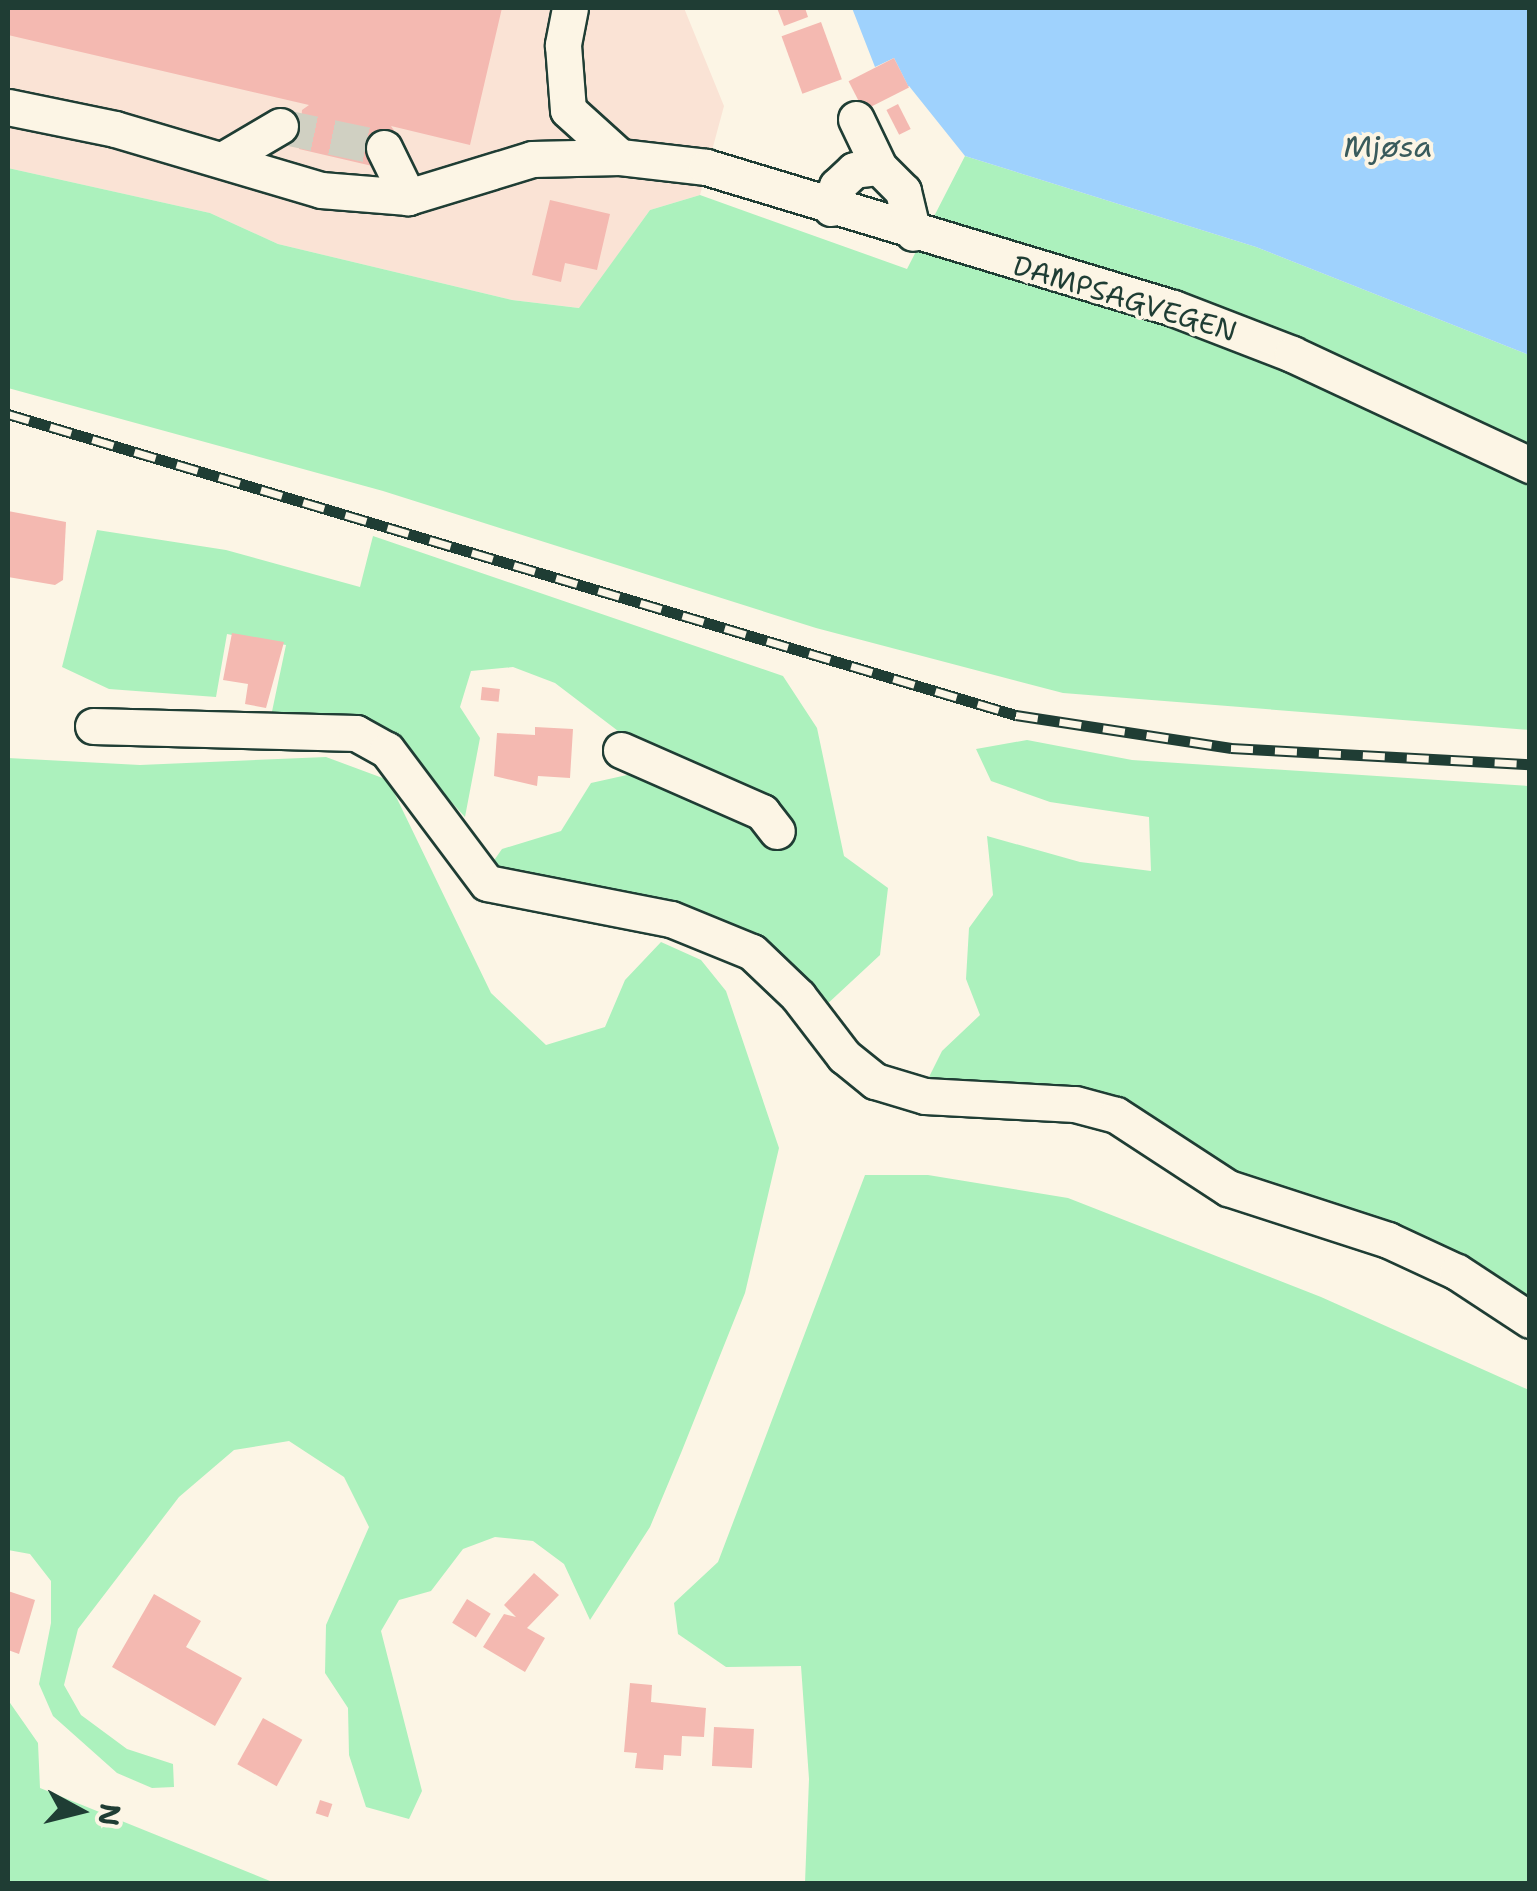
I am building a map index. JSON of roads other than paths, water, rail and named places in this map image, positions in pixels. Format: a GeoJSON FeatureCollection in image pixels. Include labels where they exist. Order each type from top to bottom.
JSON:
{"type":"FeatureCollection","features":[{"type":"Feature","properties":{"kind":"street"},"geometry":{"type":"LineString","coordinates":[[570,8],[563,45],[568,110],[620,157]]}},
{"type":"Feature","properties":{"kind":"street"},"geometry":{"type":"LineString","coordinates":[[8,107],[224,159],[321,190],[408,197]]}},
{"type":"Feature","properties":{"kind":"street"},"geometry":{"type":"LineString","coordinates":[[856,119],[878,168],[903,191],[912,234]]}},
{"type":"Feature","properties":{"kind":"street"},"geometry":{"type":"LineString","coordinates":[[224,159],[280,126]]}},
{"type":"Feature","properties":{"kind":"street"},"geometry":{"type":"LineString","coordinates":[[384,148],[408,197]]}},
{"type":"Feature","properties":{"kind":"street","name":"DAMPSAGVEGEN"},"geometry":{"type":"LineString","coordinates":[[408,197],[532,159],[620,157],[706,167],[912,234],[1173,308],[1292,354],[1530,465]]}},
{"type":"Feature","properties":{"kind":"street"},"geometry":{"type":"LineString","coordinates":[[831,208],[836,186],[854,170],[878,168]]}},
{"type":"Feature","properties":{"kind":"street"},"geometry":{"type":"LineString","coordinates":[[93,726],[356,733],[386,750],[487,884],[671,919],[752,952],[798,996],[844,1056],[876,1081],[924,1096],[1075,1104],[1116,1115],[1228,1188],[1388,1240],[1457,1272],[1530,1320]]}},
{"type":"Feature","properties":{"kind":"street"},"geometry":{"type":"LineString","coordinates":[[621,750],[762,812],[777,831]]}},
{"type":"Feature","properties":{"kind":"water","name":"Mjøsa"},"geometry":{"type":"Polygon","coordinates":[[[828,8],[1529,8],[1529,355],[1256,247],[965,156],[909,86],[864,105],[828,8]]]}},
{"type":"Feature","properties":{"kind":"tunnel"},"geometry":{"type":"LineString","coordinates":[[280,126],[384,148]]}},
{"type":"Feature","properties":{"kind":"railway"},"geometry":{"type":"LineString","coordinates":[[8,414],[1016,715],[1231,748],[1530,764]]}}]}
